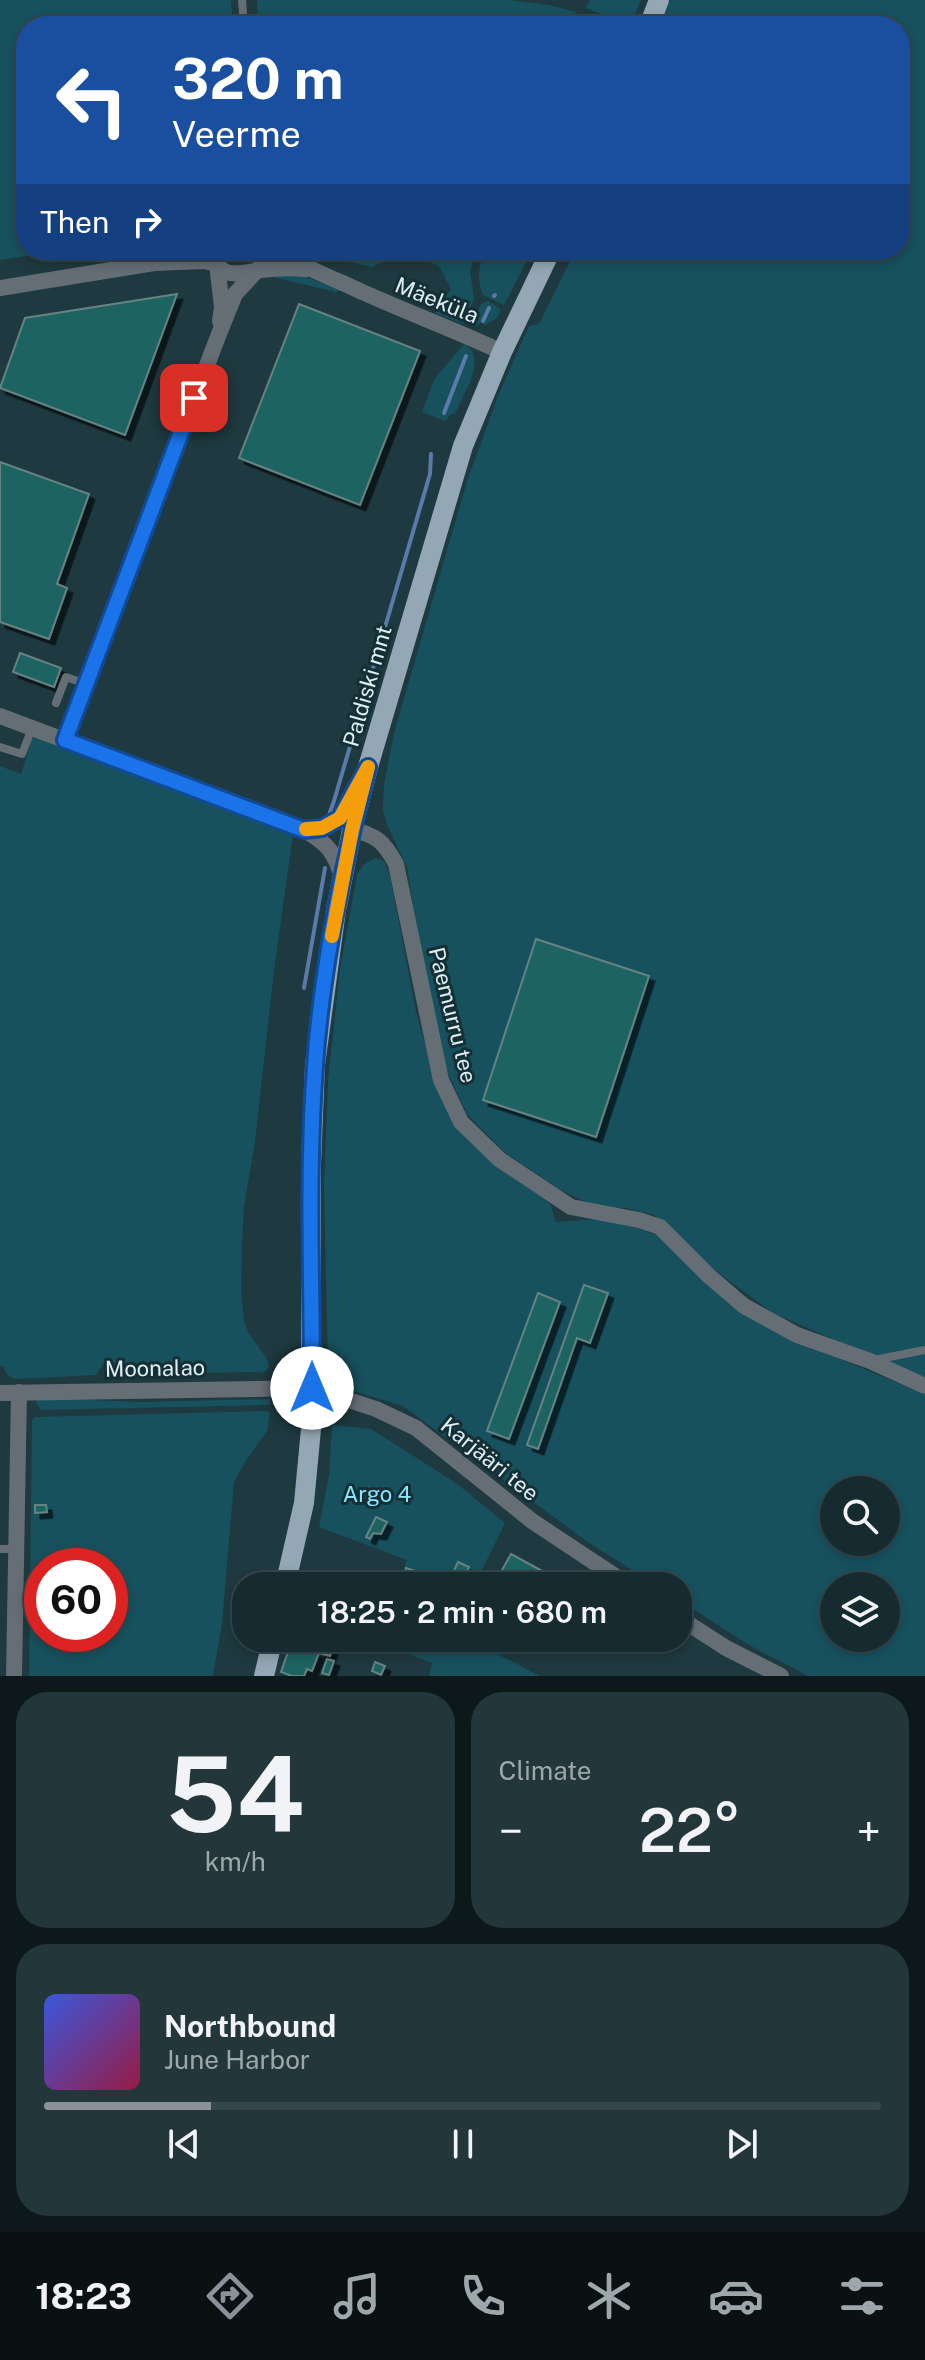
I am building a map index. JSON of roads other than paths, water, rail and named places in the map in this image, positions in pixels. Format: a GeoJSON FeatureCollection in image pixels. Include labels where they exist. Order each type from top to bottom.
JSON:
{"type":"FeatureCollection","features":[{"type":"Feature","properties":{"kind":"main road","name":"Paldiski mnt"},"geometry":{"type":"LineString","coordinates":[[288,1572],[304,1503],[311,1429],[311,1165],[315,1065],[336,910],[368,767],[463,446],[502,352],[546,260]]}},
{"type":"Feature","properties":{"kind":"main road"},"geometry":{"type":"LineString","coordinates":[[264,1676],[270,1652]]}},
{"type":"Feature","properties":{"kind":"street"},"geometry":{"type":"LineString","coordinates":[[154,263],[160,260]]}},
{"type":"Feature","properties":{"kind":"street"},"geometry":{"type":"LineString","coordinates":[[0,288],[154,263],[206,260]]}},
{"type":"Feature","properties":{"kind":"street"},"geometry":{"type":"LineString","coordinates":[[214,260],[222,307],[217,339]]}},
{"type":"Feature","properties":{"kind":"street","name":"Mäeküla"},"geometry":{"type":"LineString","coordinates":[[216,260],[225,271],[235,275],[256,270],[311,269]]}},
{"type":"Feature","properties":{"kind":"street"},"geometry":{"type":"LineString","coordinates":[[65,740],[235,294],[265,260]]}},
{"type":"Feature","properties":{"kind":"street","name":"Mäeküla"},"geometry":{"type":"LineString","coordinates":[[296,260],[384,302],[502,352]]}},
{"type":"Feature","properties":{"kind":"street"},"geometry":{"type":"LineString","coordinates":[[0,716],[304,830],[332,850],[343,879]]}},
{"type":"Feature","properties":{"kind":"street"},"geometry":{"type":"LineString","coordinates":[[304,830],[322,828],[340,818],[368,767]]}},
{"type":"Feature","properties":{"kind":"street","name":"Paemurru tee"},"geometry":{"type":"LineString","coordinates":[[352,830],[369,833],[385,845],[396,864],[441,1080],[461,1122],[499,1159],[571,1207],[660,1227],[744,1306],[797,1335],[870,1361],[925,1386]]}},
{"type":"Feature","properties":{"kind":"street","name":"Moonalao"},"geometry":{"type":"LineString","coordinates":[[0,1393],[312,1388]]}},
{"type":"Feature","properties":{"kind":"street","name":"Karjääri tee"},"geometry":{"type":"LineString","coordinates":[[312,1388],[376,1409],[416,1428],[532,1521],[609,1572]]}},
{"type":"Feature","properties":{"kind":"street"},"geometry":{"type":"LineString","coordinates":[[14,1676],[8,1549],[19,1392]]}},
{"type":"Feature","properties":{"kind":"street"},"geometry":{"type":"LineString","coordinates":[[692,1626],[726,1648],[781,1676]]}},
{"type":"Feature","properties":{"kind":"lane"},"geometry":{"type":"LineString","coordinates":[[56,703],[66,677],[86,684]]}},
{"type":"Feature","properties":{"kind":"lane"},"geometry":{"type":"LineString","coordinates":[[0,747],[22,754],[32,728]]}},
{"type":"Feature","properties":{"kind":"lane"},"geometry":{"type":"LineString","coordinates":[[870,1361],[925,1350]]}},
{"type":"Feature","properties":{"kind":"waterway"},"geometry":{"type":"LineString","coordinates":[[483,321],[489,308]]}},
{"type":"Feature","properties":{"kind":"waterway"},"geometry":{"type":"LineString","coordinates":[[444,413],[466,356]]}},
{"type":"Feature","properties":{"kind":"waterway"},"geometry":{"type":"LineString","coordinates":[[329,815],[430,474],[431,454]]}},
{"type":"Feature","properties":{"kind":"waterway"},"geometry":{"type":"LineString","coordinates":[[304,988],[325,868]]}},
{"type":"Feature","properties":{"kind":"park label","name":"Argo 4"},"geometry":{"type":"Point","coordinates":[377,1494]}}]}
